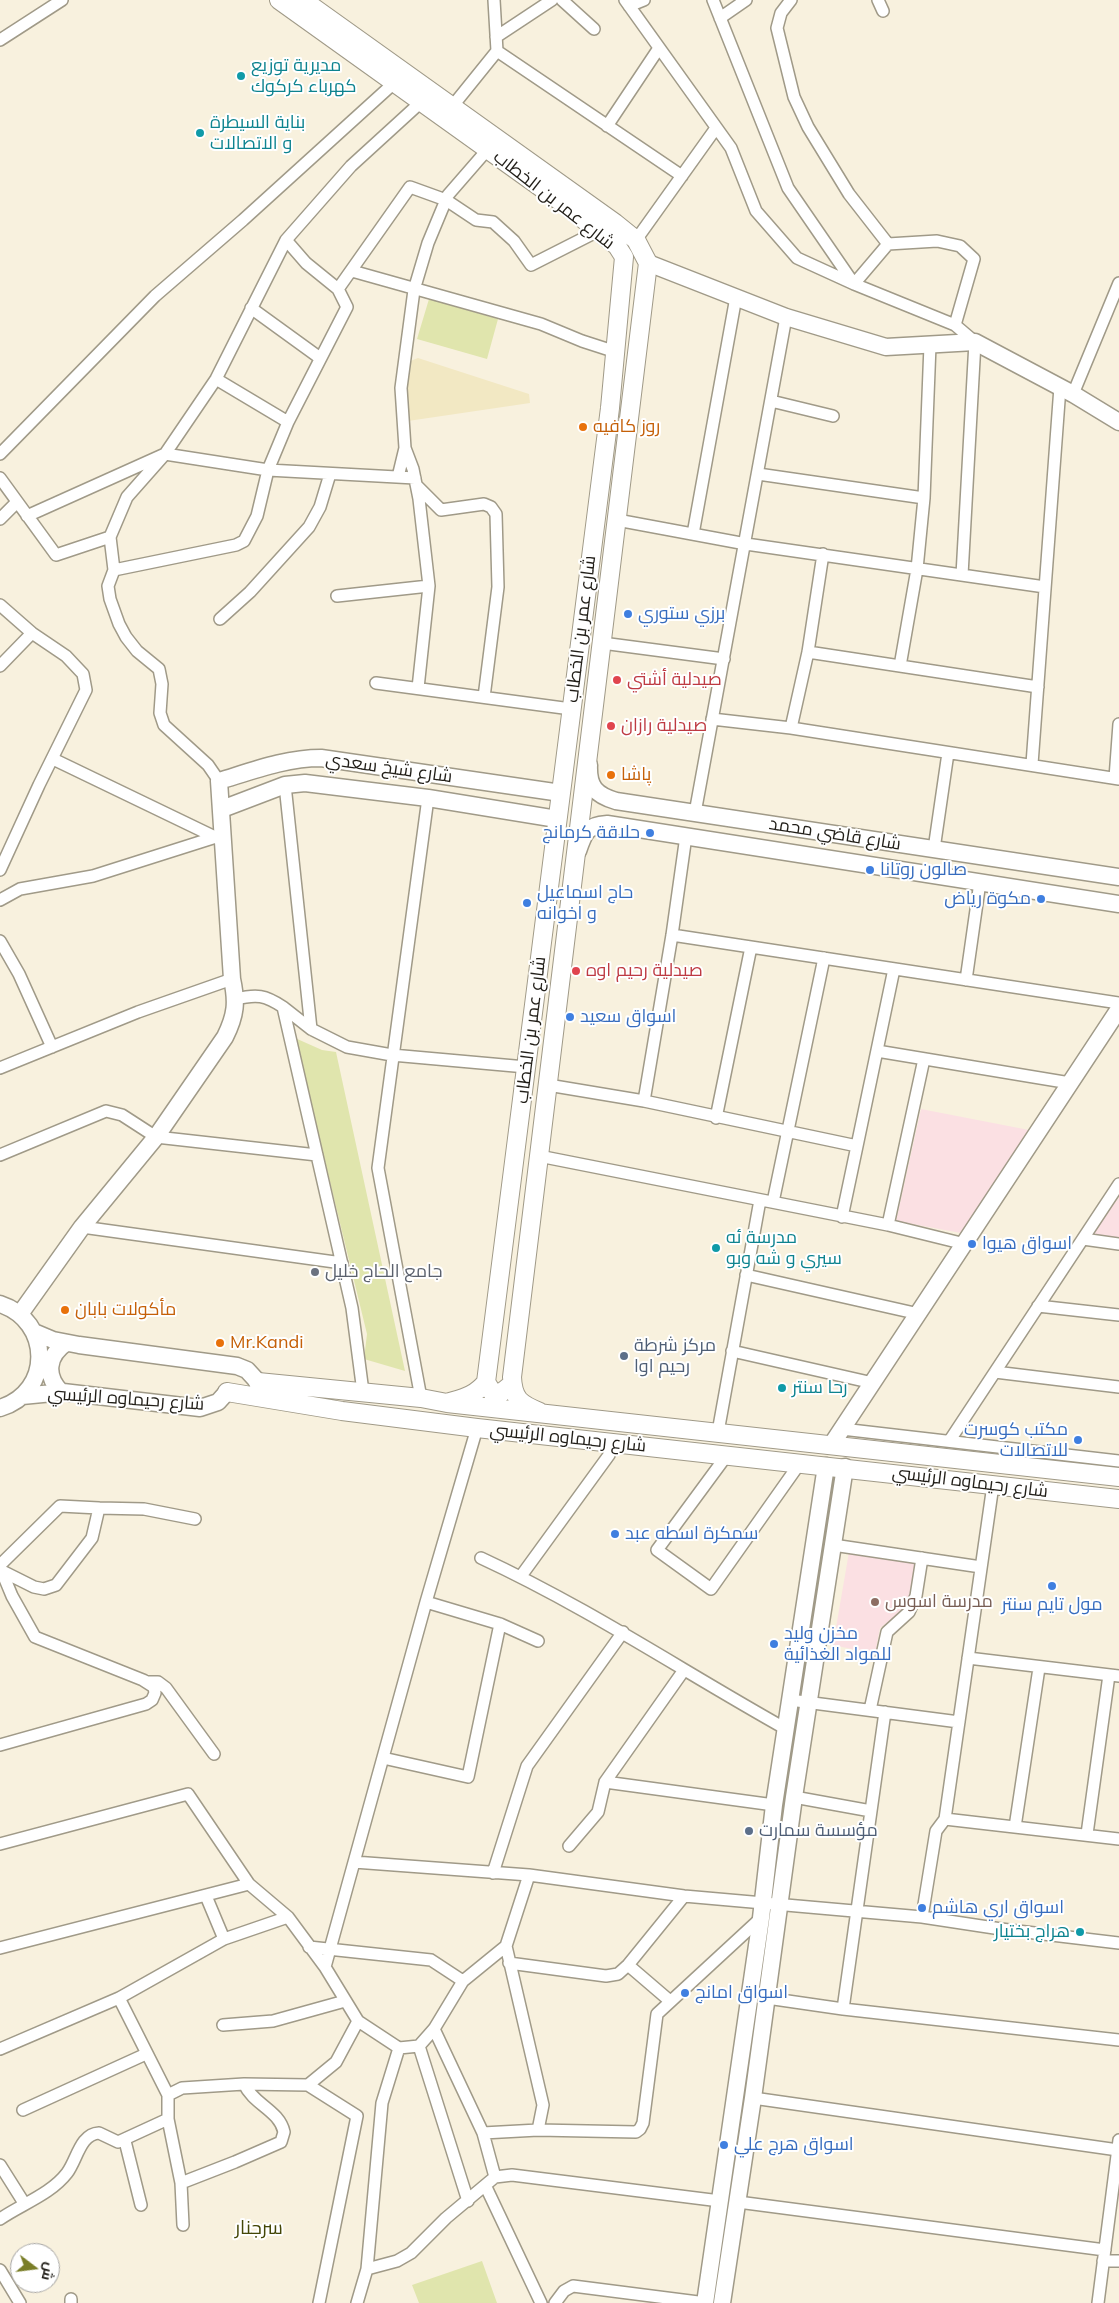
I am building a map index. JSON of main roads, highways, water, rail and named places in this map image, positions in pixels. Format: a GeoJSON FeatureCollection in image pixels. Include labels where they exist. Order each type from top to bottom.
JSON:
{"type":"FeatureCollection","features":[{"type":"Feature","properties":{"kind":"main road","name":"شارع عمر بن الخطاب"},"geometry":{"type":"LineString","coordinates":[[279,0],[420,103],[488,149],[617,246],[624,257],[616,352],[486,1382]]}},
{"type":"Feature","properties":{"kind":"main road","name":"شارع عمر بن الخطاب"},"geometry":{"type":"LineString","coordinates":[[303,0],[636,240],[648,263],[512,1384]]}},
{"type":"Feature","properties":{"kind":"main road"},"geometry":{"type":"LineString","coordinates":[[601,469],[623,471]]}},
{"type":"Feature","properties":{"kind":"main road"},"geometry":{"type":"LineString","coordinates":[[588,573],[610,575]]}},
{"type":"Feature","properties":{"kind":"main road"},"geometry":{"type":"LineString","coordinates":[[536,991],[559,994]]}},
{"type":"Feature","properties":{"kind":"main road"},"geometry":{"type":"LineString","coordinates":[[503,1256],[527,1257]]}},
{"type":"Feature","properties":{"kind":"main road","name":"شارع رحيماوه الرئيسي"},"geometry":{"type":"LineString","coordinates":[[258,1382],[420,1398],[447,1403],[1119,1476]]}},
{"type":"Feature","properties":{"kind":"main road"},"geometry":{"type":"LineString","coordinates":[[447,1403],[469,1397],[480,1390],[486,1382],[492,1392],[501,1393],[512,1384],[513,1390],[522,1404],[540,1412]]}},
{"type":"Feature","properties":{"kind":"main road","name":"شارع رحيماوه الرئيسي"},"geometry":{"type":"LineString","coordinates":[[227,1392],[477,1428],[826,1466],[844,1476],[993,1485],[1119,1498]]}},
{"type":"Feature","properties":{"kind":"main road"},"geometry":{"type":"LineString","coordinates":[[670,1449],[681,1440],[682,1435],[672,1426]]}},
{"type":"Feature","properties":{"kind":"main road"},"geometry":{"type":"LineString","coordinates":[[700,1452],[692,1438],[695,1433],[711,1431]]}},
{"type":"Feature","properties":{"kind":"place","name":"مديرية توزيع كهرباء كركوك"},"geometry":{"type":"Point","coordinates":[241,76]}},
{"type":"Feature","properties":{"kind":"place","name":"بناية السيطرة و الاتصالات"},"geometry":{"type":"Point","coordinates":[200,133]}},
{"type":"Feature","properties":{"kind":"place","name":"روز كافيه"},"geometry":{"type":"Point","coordinates":[583,427]}},
{"type":"Feature","properties":{"kind":"place","name":"برزي ستوري"},"geometry":{"type":"Point","coordinates":[628,614]}},
{"type":"Feature","properties":{"kind":"place","name":"صيدلية أشتي"},"geometry":{"type":"Point","coordinates":[617,680]}},
{"type":"Feature","properties":{"kind":"place","name":"صيدلية رازان"},"geometry":{"type":"Point","coordinates":[611,726]}},
{"type":"Feature","properties":{"kind":"place","name":"پاشا"},"geometry":{"type":"Point","coordinates":[611,775]}},
{"type":"Feature","properties":{"kind":"place","name":"حلاقة كرمانج"},"geometry":{"type":"Point","coordinates":[650,833]}},
{"type":"Feature","properties":{"kind":"place","name":"صالون روتانا"},"geometry":{"type":"Point","coordinates":[870,870]}},
{"type":"Feature","properties":{"kind":"place","name":"مكوة رياض"},"geometry":{"type":"Point","coordinates":[1041,899]}},
{"type":"Feature","properties":{"kind":"place","name":"حاج اسماعيل و اخوانه"},"geometry":{"type":"Point","coordinates":[527,903]}},
{"type":"Feature","properties":{"kind":"place","name":"صيدلية رحيم اوه"},"geometry":{"type":"Point","coordinates":[576,971]}},
{"type":"Feature","properties":{"kind":"place","name":"اسواق سعيد"},"geometry":{"type":"Point","coordinates":[570,1017]}},
{"type":"Feature","properties":{"kind":"place","name":"اسواق هيوا"},"geometry":{"type":"Point","coordinates":[972,1244]}},
{"type":"Feature","properties":{"kind":"place","name":"مدرسة ئه سيري و شه وبو"},"geometry":{"type":"Point","coordinates":[716,1248]}},
{"type":"Feature","properties":{"kind":"place","name":"جامع الحاج خليل"},"geometry":{"type":"Point","coordinates":[315,1272]}},
{"type":"Feature","properties":{"kind":"place","name":"مأكولات بابان"},"geometry":{"type":"Point","coordinates":[65,1310]}},
{"type":"Feature","properties":{"kind":"place","name":"Mr.Kandi"},"geometry":{"type":"Point","coordinates":[220,1343]}},
{"type":"Feature","properties":{"kind":"place","name":"مركز شرطة رحيم اوا"},"geometry":{"type":"Point","coordinates":[624,1356]}},
{"type":"Feature","properties":{"kind":"place","name":"رحا سنتر"},"geometry":{"type":"Point","coordinates":[782,1388]}},
{"type":"Feature","properties":{"kind":"place","name":"مكتب كوسرت للاتصالات"},"geometry":{"type":"Point","coordinates":[1078,1440]}},
{"type":"Feature","properties":{"kind":"place","name":"سمكرة اسطه عبد"},"geometry":{"type":"Point","coordinates":[615,1534]}},
{"type":"Feature","properties":{"kind":"place","name":"مول تايم سنتر"},"geometry":{"type":"Point","coordinates":[1052,1586]}},
{"type":"Feature","properties":{"kind":"place","name":"مدرسة اسوس"},"geometry":{"type":"Point","coordinates":[875,1602]}},
{"type":"Feature","properties":{"kind":"place","name":"مخزن وليد للمواد الغذائية"},"geometry":{"type":"Point","coordinates":[774,1644]}},
{"type":"Feature","properties":{"kind":"place","name":"مؤسسة سمارت"},"geometry":{"type":"Point","coordinates":[749,1831]}},
{"type":"Feature","properties":{"kind":"place","name":"اسواق اري هاشم"},"geometry":{"type":"Point","coordinates":[922,1908]}},
{"type":"Feature","properties":{"kind":"place","name":"هراج بختيار"},"geometry":{"type":"Point","coordinates":[1080,1932]}},
{"type":"Feature","properties":{"kind":"place","name":"اسواق امانج"},"geometry":{"type":"Point","coordinates":[685,1993]}},
{"type":"Feature","properties":{"kind":"place","name":"اسواق هرج علي"},"geometry":{"type":"Point","coordinates":[724,2145]}},
{"type":"Feature","properties":{"kind":"district","name":"سرجنار"},"geometry":{"type":"Point","coordinates":[259,2228]}}]}
